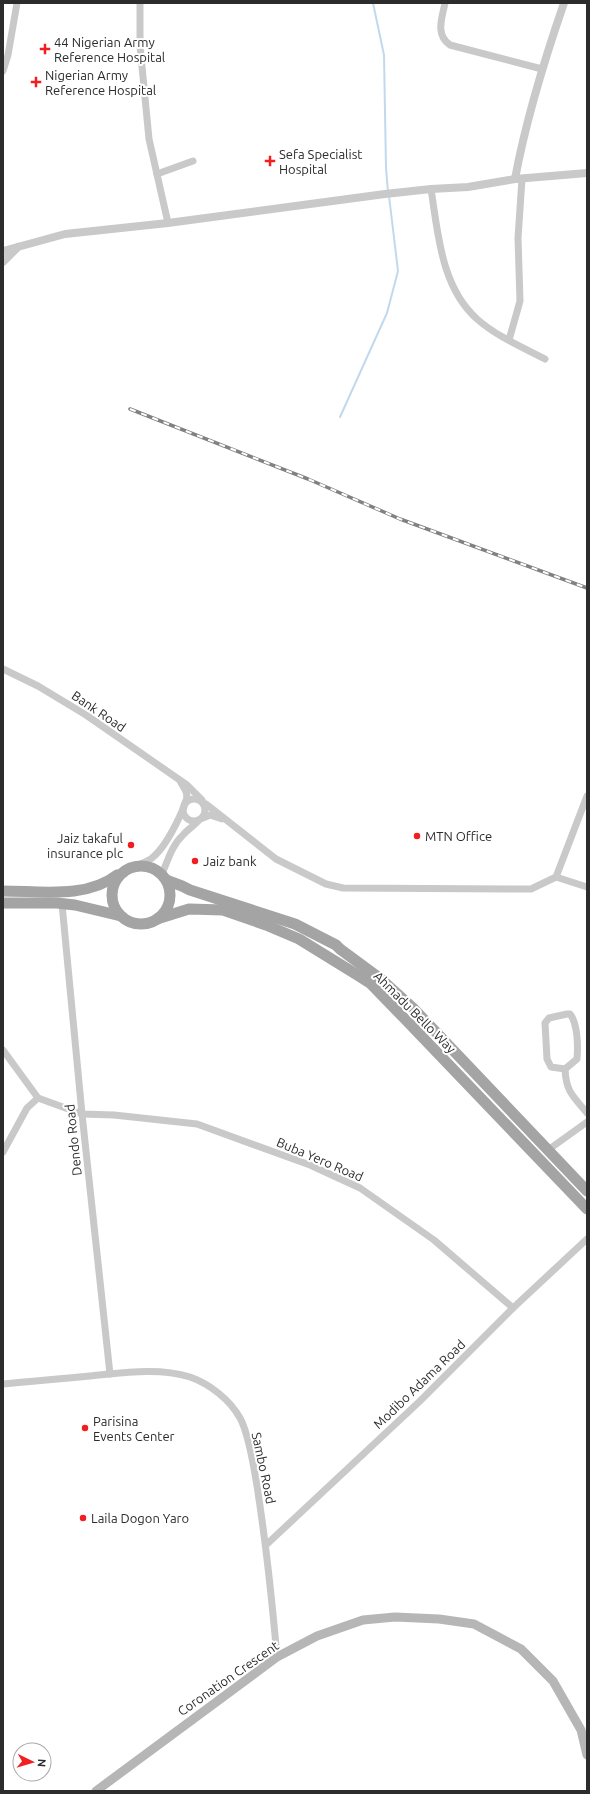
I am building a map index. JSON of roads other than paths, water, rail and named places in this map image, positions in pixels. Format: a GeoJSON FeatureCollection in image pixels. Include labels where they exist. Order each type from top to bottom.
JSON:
{"type":"FeatureCollection","features":[{"type":"Feature","properties":{"kind":"main road"},"geometry":{"type":"LineString","coordinates":[[3,891],[80,890],[106,884],[132,866],[138,865],[148,866],[164,877],[170,894],[169,901],[162,914],[157,919],[141,924],[130,922],[121,916],[90,908],[62,904],[3,903]]}},
{"type":"Feature","properties":{"kind":"main road"},"geometry":{"type":"LineString","coordinates":[[121,873],[114,883],[111,894],[114,906],[121,916]]}},
{"type":"Feature","properties":{"kind":"main road","name":"Ahmadu Bello Way"},"geometry":{"type":"LineString","coordinates":[[164,877],[190,890],[295,924],[336,945],[382,980],[413,1008],[587,1191]]}},
{"type":"Feature","properties":{"kind":"main road","name":"Ahmadu Bello Way"},"geometry":{"type":"LineString","coordinates":[[157,919],[189,909],[223,910],[266,925],[299,939],[370,983],[587,1209]]}},
{"type":"Feature","properties":{"kind":"main road","name":"Coronation Crescent"},"geometry":{"type":"LineString","coordinates":[[96,1791],[277,1657],[317,1636],[363,1620],[395,1617],[439,1619],[474,1624],[521,1650],[554,1681],[581,1730],[587,1755]]}},
{"type":"Feature","properties":{"kind":"street"},"geometry":{"type":"LineString","coordinates":[[3,71],[8,55],[17,3]]}},
{"type":"Feature","properties":{"kind":"street"},"geometry":{"type":"LineString","coordinates":[[140,3],[140,46],[149,139],[168,223]]}},
{"type":"Feature","properties":{"kind":"street"},"geometry":{"type":"LineString","coordinates":[[445,3],[440,31],[443,40],[450,45],[542,69]]}},
{"type":"Feature","properties":{"kind":"street"},"geometry":{"type":"LineString","coordinates":[[510,340],[520,301],[518,238],[521,145],[542,69],[564,3]]}},
{"type":"Feature","properties":{"kind":"street"},"geometry":{"type":"LineString","coordinates":[[157,174],[193,161]]}},
{"type":"Feature","properties":{"kind":"street"},"geometry":{"type":"LineString","coordinates":[[3,251],[65,234],[168,223],[385,194],[468,187],[519,179],[587,173]]}},
{"type":"Feature","properties":{"kind":"street"},"geometry":{"type":"LineString","coordinates":[[431,189],[447,274],[459,296],[476,318],[510,340],[545,358]]}},
{"type":"Feature","properties":{"kind":"street"},"geometry":{"type":"LineString","coordinates":[[3,262],[18,247]]}},
{"type":"Feature","properties":{"kind":"street","name":"Bank Road"},"geometry":{"type":"LineString","coordinates":[[3,669],[38,686],[86,716],[179,780],[224,820],[256,844],[285,864],[326,884],[343,888],[531,889],[556,877]]}},
{"type":"Feature","properties":{"kind":"street","name":"Bank Road"},"geometry":{"type":"LineString","coordinates":[[179,780],[187,793],[188,798],[184,805]]}},
{"type":"Feature","properties":{"kind":"street"},"geometry":{"type":"LineString","coordinates":[[587,796],[556,877],[587,887]]}},
{"type":"Feature","properties":{"kind":"street"},"geometry":{"type":"LineString","coordinates":[[138,865],[152,858],[158,852],[177,823],[184,805],[192,799],[204,802],[205,814],[192,828],[183,834],[174,845],[164,877]]}},
{"type":"Feature","properties":{"kind":"street"},"geometry":{"type":"LineString","coordinates":[[184,805],[183,811],[186,818],[192,821],[210,815],[224,820]]}},
{"type":"Feature","properties":{"kind":"street","name":"Dendo Road"},"geometry":{"type":"LineString","coordinates":[[62,904],[82,1114],[110,1374]]}},
{"type":"Feature","properties":{"kind":"street"},"geometry":{"type":"LineString","coordinates":[[570,1014],[574,1020],[578,1052],[576,1061],[565,1069],[554,1069],[549,1063],[545,1023],[549,1018],[570,1014]]}},
{"type":"Feature","properties":{"kind":"street"},"geometry":{"type":"LineString","coordinates":[[3,1050],[38,1098],[27,1108],[3,1152]]}},
{"type":"Feature","properties":{"kind":"street"},"geometry":{"type":"LineString","coordinates":[[565,1069],[568,1090],[587,1113]]}},
{"type":"Feature","properties":{"kind":"street","name":"Buba Yero Road"},"geometry":{"type":"LineString","coordinates":[[38,1098],[82,1114],[114,1115],[197,1124],[310,1165],[360,1188],[434,1240],[513,1308]]}},
{"type":"Feature","properties":{"kind":"street"},"geometry":{"type":"LineString","coordinates":[[548,1150],[587,1122]]}},
{"type":"Feature","properties":{"kind":"street","name":"Modibo Adama Road"},"geometry":{"type":"LineString","coordinates":[[266,1545],[420,1401],[513,1308],[587,1239]]}},
{"type":"Feature","properties":{"kind":"street","name":"Sambo Road"},"geometry":{"type":"LineString","coordinates":[[3,1384],[110,1374],[164,1372],[190,1377],[214,1390],[228,1402],[241,1419],[252,1456],[266,1545],[277,1657]]}},
{"type":"Feature","properties":{"kind":"waterway"},"geometry":{"type":"LineString","coordinates":[[373,3],[384,55],[386,168],[388,192]]}},
{"type":"Feature","properties":{"kind":"waterway"},"geometry":{"type":"LineString","coordinates":[[340,417],[387,313],[398,271],[389,196]]}},
{"type":"Feature","properties":{"kind":"railway"},"geometry":{"type":"LineString","coordinates":[[130,409],[308,479],[400,519],[587,588]]}},
{"type":"Feature","properties":{"kind":"place","name":"44 Nigerian Army Reference Hospital"},"geometry":{"type":"Point","coordinates":[45,49]}},
{"type":"Feature","properties":{"kind":"place","name":"Nigerian Army Reference Hospital"},"geometry":{"type":"Point","coordinates":[36,82]}},
{"type":"Feature","properties":{"kind":"place","name":"Sefa Specialist Hospital"},"geometry":{"type":"Point","coordinates":[270,161]}},
{"type":"Feature","properties":{"kind":"place","name":"MTN Office"},"geometry":{"type":"Point","coordinates":[417,836]}},
{"type":"Feature","properties":{"kind":"place","name":"Jaiz takaful insurance plc"},"geometry":{"type":"Point","coordinates":[131,845]}},
{"type":"Feature","properties":{"kind":"place","name":"Jaiz bank"},"geometry":{"type":"Point","coordinates":[195,861]}},
{"type":"Feature","properties":{"kind":"place","name":"Parisina Events Center"},"geometry":{"type":"Point","coordinates":[85,1428]}},
{"type":"Feature","properties":{"kind":"place","name":"Laila Dogon Yaro"},"geometry":{"type":"Point","coordinates":[83,1518]}}]}
